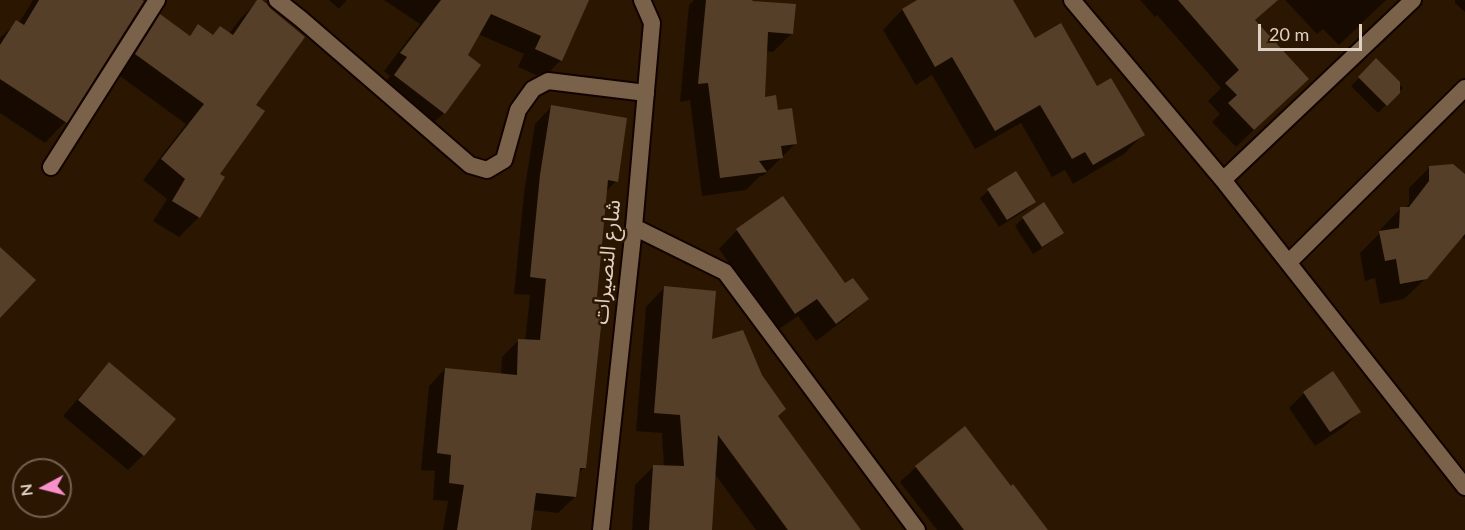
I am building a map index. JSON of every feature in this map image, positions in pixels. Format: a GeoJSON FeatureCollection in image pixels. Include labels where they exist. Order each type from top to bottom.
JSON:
{"type":"FeatureCollection","features":[{"type":"Feature","properties":{"kind":"street"},"geometry":{"type":"LineString","coordinates":[[51,167],[157,0]]}},
{"type":"Feature","properties":{"kind":"street"},"geometry":{"type":"LineString","coordinates":[[277,0],[302,19],[470,165],[487,170],[504,160],[518,110],[532,89],[548,81],[646,93]]}},
{"type":"Feature","properties":{"kind":"street","name":"شارع النصيرات"},"geometry":{"type":"LineString","coordinates":[[601,530],[634,227],[652,23],[642,0]]}},
{"type":"Feature","properties":{"kind":"street"},"geometry":{"type":"LineString","coordinates":[[652,23],[658,0]]}},
{"type":"Feature","properties":{"kind":"street"},"geometry":{"type":"LineString","coordinates":[[1072,0],[1223,180],[1465,487]]}},
{"type":"Feature","properties":{"kind":"street"},"geometry":{"type":"LineString","coordinates":[[1223,180],[1413,0]]}},
{"type":"Feature","properties":{"kind":"street"},"geometry":{"type":"LineString","coordinates":[[1289,262],[1465,88]]}},
{"type":"Feature","properties":{"kind":"street"},"geometry":{"type":"LineString","coordinates":[[634,227],[725,272],[917,530]]}},
{"type":"Feature","properties":{"kind":"building"},"geometry":{"type":"Polygon","coordinates":[[[39,0],[144,1],[67,123],[0,79],[0,45],[16,20],[24,25],[39,0]]]}},
{"type":"Feature","properties":{"kind":"building"},"geometry":{"type":"Polygon","coordinates":[[[257,0],[262,0],[305,37],[256,105],[265,111],[220,174],[225,177],[200,218],[172,201],[185,179],[161,159],[204,104],[135,54],[160,14],[190,36],[198,24],[213,35],[220,26],[233,35],[257,0]]]}},
{"type":"Feature","properties":{"kind":"building"},"geometry":{"type":"Polygon","coordinates":[[[441,0],[589,0],[562,61],[535,49],[541,36],[491,14],[468,55],[481,65],[445,114],[394,75],[407,57],[400,53],[441,0]]]}},
{"type":"Feature","properties":{"kind":"building"},"geometry":{"type":"Polygon","coordinates":[[[706,0],[753,0],[796,4],[793,34],[768,32],[765,97],[776,95],[778,110],[792,108],[797,144],[781,146],[783,158],[759,161],[767,172],[720,178],[708,83],[698,84],[706,0]]]}},
{"type":"Feature","properties":{"kind":"building"},"geometry":{"type":"Polygon","coordinates":[[[917,0],[1013,0],[1035,38],[1061,23],[1097,86],[1111,78],[1145,135],[1093,165],[1085,152],[1072,159],[1040,105],[995,131],[952,57],[935,67],[902,9],[917,0]]]}},
{"type":"Feature","properties":{"kind":"building"},"geometry":{"type":"Polygon","coordinates":[[[1178,0],[1278,0],[1255,20],[1309,79],[1254,130],[1228,103],[1237,95],[1225,83],[1239,70],[1178,0]]]}},
{"type":"Feature","properties":{"kind":"building"},"geometry":{"type":"Polygon","coordinates":[[[1376,58],[1400,82],[1400,93],[1387,106],[1358,77],[1376,58]]]}},
{"type":"Feature","properties":{"kind":"building"},"geometry":{"type":"Polygon","coordinates":[[[551,105],[627,118],[618,182],[608,180],[597,297],[604,298],[586,468],[580,468],[576,497],[536,493],[531,530],[457,530],[464,485],[449,483],[451,455],[437,453],[445,368],[517,375],[518,339],[540,340],[546,279],[530,277],[540,175],[551,105]]]}},
{"type":"Feature","properties":{"kind":"building"},"geometry":{"type":"Polygon","coordinates":[[[1453,164],[1465,174],[1465,234],[1427,279],[1400,284],[1396,259],[1385,261],[1379,231],[1399,228],[1400,207],[1409,207],[1429,181],[1429,166],[1453,164]]]}},
{"type":"Feature","properties":{"kind":"building"},"geometry":{"type":"Polygon","coordinates":[[[1016,171],[1036,202],[1007,220],[987,189],[1016,171]]]}},
{"type":"Feature","properties":{"kind":"building"},"geometry":{"type":"Polygon","coordinates":[[[783,196],[845,283],[853,278],[869,299],[836,324],[817,299],[795,314],[736,229],[783,196]]]}},
{"type":"Feature","properties":{"kind":"building"},"geometry":{"type":"Polygon","coordinates":[[[1044,202],[1064,233],[1042,247],[1022,217],[1044,202]]]}},
{"type":"Feature","properties":{"kind":"building"},"geometry":{"type":"Polygon","coordinates":[[[0,247],[36,280],[0,318],[0,247]]]}},
{"type":"Feature","properties":{"kind":"building"},"geometry":{"type":"Polygon","coordinates":[[[664,286],[716,291],[712,339],[743,330],[762,375],[786,409],[778,416],[861,530],[788,530],[718,435],[712,530],[649,530],[653,465],[684,466],[680,415],[654,413],[664,286]]]}},
{"type":"Feature","properties":{"kind":"building"},"geometry":{"type":"Polygon","coordinates":[[[109,362],[176,419],[144,456],[78,400],[109,362]]]}},
{"type":"Feature","properties":{"kind":"building"},"geometry":{"type":"Polygon","coordinates":[[[1333,371],[1361,412],[1330,432],[1303,392],[1333,371]]]}},
{"type":"Feature","properties":{"kind":"building"},"geometry":{"type":"Polygon","coordinates":[[[965,426],[1048,530],[964,530],[915,466],[965,426]]]}}]}
